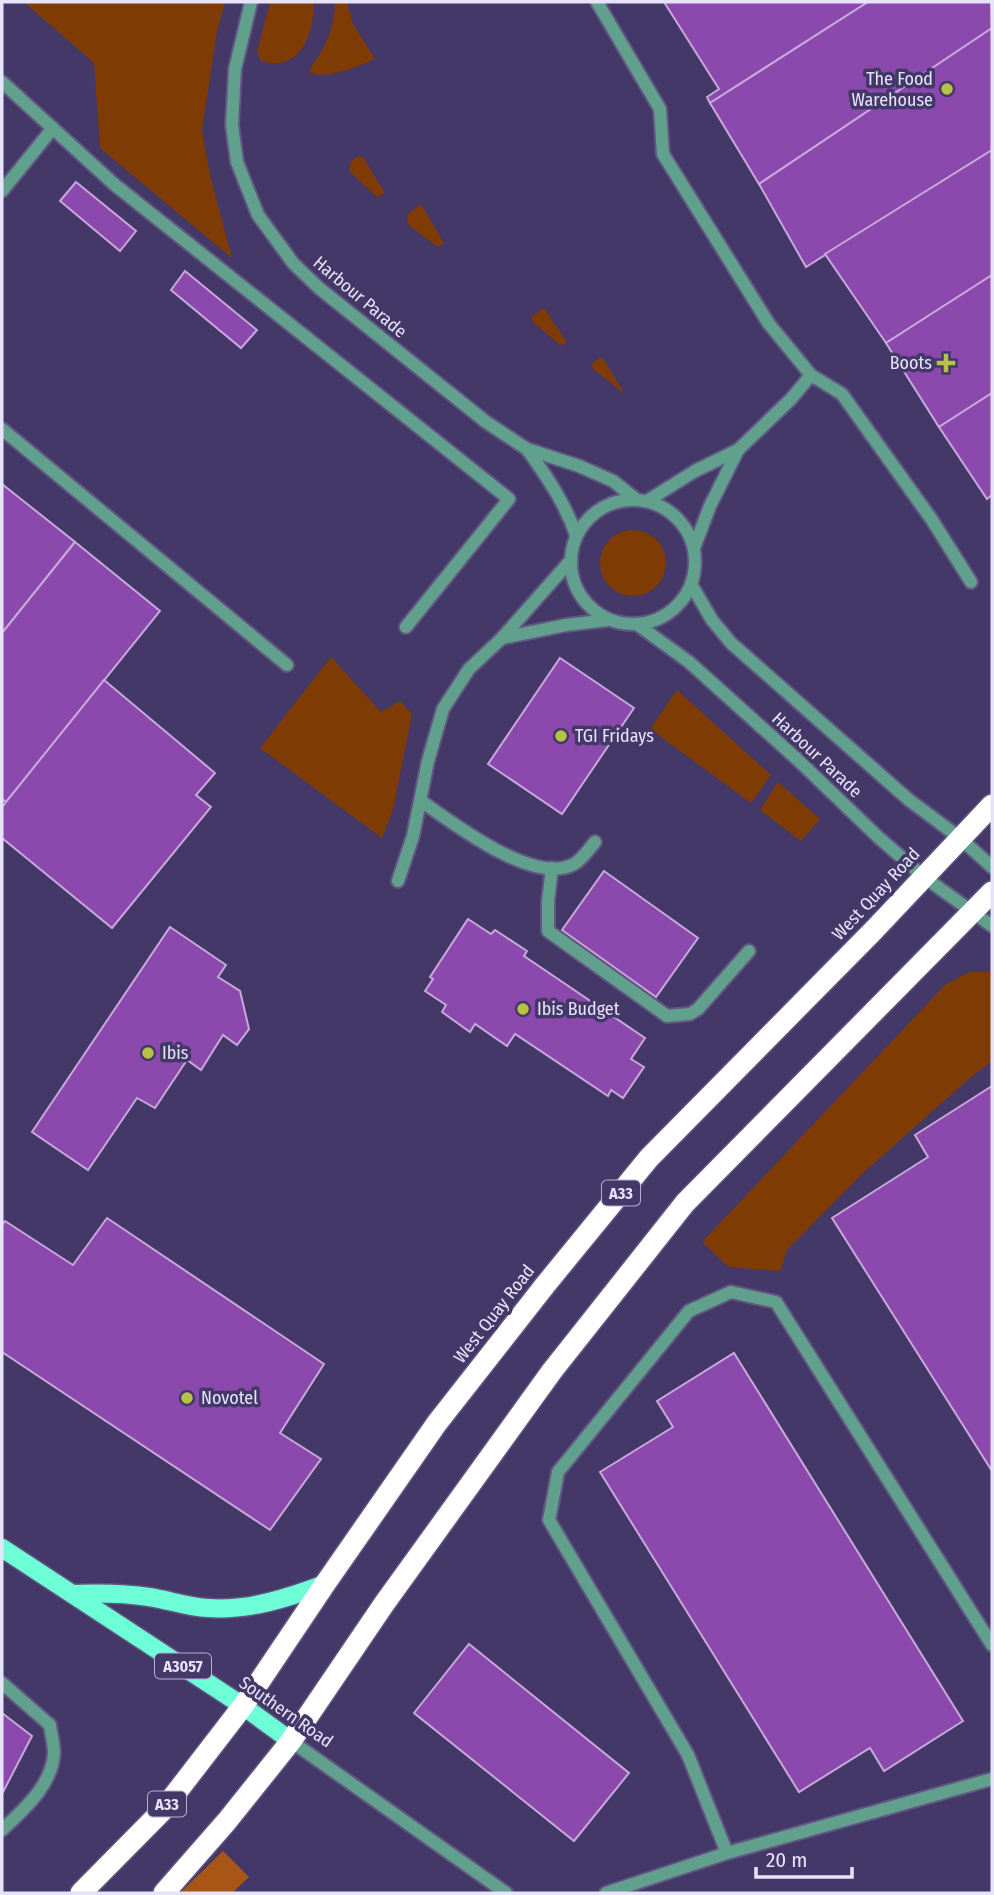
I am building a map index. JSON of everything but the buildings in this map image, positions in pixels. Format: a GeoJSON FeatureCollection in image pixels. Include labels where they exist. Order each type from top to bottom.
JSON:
{"type":"FeatureCollection","features":[{"type":"Feature","properties":{"kind":"highway","name":"West Quay Road"},"geometry":{"type":"LineString","coordinates":[[81,1893],[162,1811],[243,1706],[437,1423],[649,1158],[874,930],[992,804]]}},
{"type":"Feature","properties":{"kind":"highway"},"geometry":{"type":"LineString","coordinates":[[164,1893],[291,1741],[384,1604],[552,1371],[685,1203],[992,892]]}},
{"type":"Feature","properties":{"kind":"main road","name":"Southern Road"},"geometry":{"type":"LineString","coordinates":[[3,1552],[73,1594],[243,1706],[291,1741]]}},
{"type":"Feature","properties":{"kind":"main road"},"geometry":{"type":"LineString","coordinates":[[73,1594],[115,1592],[207,1608],[226,1608],[254,1606],[325,1584]]}},
{"type":"Feature","properties":{"kind":"street","name":"Harbour Parade"},"geometry":{"type":"LineString","coordinates":[[251,2],[235,69],[232,125],[237,162],[258,215],[293,263],[319,288],[486,422],[527,449],[590,471],[612,481],[642,501]]}},
{"type":"Feature","properties":{"kind":"street"},"geometry":{"type":"LineString","coordinates":[[597,2],[660,109],[663,153],[769,324],[811,375],[842,394],[932,520],[971,582]]}},
{"type":"Feature","properties":{"kind":"street"},"geometry":{"type":"LineString","coordinates":[[2,82],[115,184],[509,499],[406,627]]}},
{"type":"Feature","properties":{"kind":"street"},"geometry":{"type":"LineString","coordinates":[[2,191],[53,128]]}},
{"type":"Feature","properties":{"kind":"street"},"geometry":{"type":"LineString","coordinates":[[642,501],[738,450],[791,399],[811,375]]}},
{"type":"Feature","properties":{"kind":"street"},"geometry":{"type":"LineString","coordinates":[[2,429],[287,665]]}},
{"type":"Feature","properties":{"kind":"street","name":"Harbour Parade"},"geometry":{"type":"LineString","coordinates":[[527,449],[567,509],[576,535]]}},
{"type":"Feature","properties":{"kind":"street"},"geometry":{"type":"LineString","coordinates":[[694,548],[710,506],[738,450]]}},
{"type":"Feature","properties":{"kind":"street"},"geometry":{"type":"LineString","coordinates":[[502,638],[566,625],[608,620],[638,625],[655,621],[670,612],[683,600],[691,584],[695,566],[694,548],[677,518],[663,508],[642,501],[618,501],[601,508],[587,520],[576,535],[570,559],[572,578],[580,596],[592,610],[608,620]]}},
{"type":"Feature","properties":{"kind":"street"},"geometry":{"type":"LineString","coordinates":[[398,881],[413,836],[428,761],[443,709],[469,669],[502,638],[570,559]]}},
{"type":"Feature","properties":{"kind":"street","name":"Harbour Parade"},"geometry":{"type":"LineString","coordinates":[[691,584],[712,620],[731,643],[909,800],[960,838],[992,867]]}},
{"type":"Feature","properties":{"kind":"street","name":"Harbour Parade"},"geometry":{"type":"LineString","coordinates":[[638,625],[689,662],[924,877],[992,926]]}},
{"type":"Feature","properties":{"kind":"street"},"geometry":{"type":"LineString","coordinates":[[421,801],[495,852],[552,868],[573,865],[595,842]]}},
{"type":"Feature","properties":{"kind":"street"},"geometry":{"type":"LineString","coordinates":[[552,868],[548,931],[667,1016],[690,1014],[698,1009],[749,951]]}},
{"type":"Feature","properties":{"kind":"street"},"geometry":{"type":"LineString","coordinates":[[727,1853],[688,1755],[549,1520],[558,1472],[689,1311],[731,1292],[776,1302],[992,1645]]}},
{"type":"Feature","properties":{"kind":"street"},"geometry":{"type":"LineString","coordinates":[[2,1683],[50,1725],[54,1754],[46,1780],[32,1801],[2,1830]]}},
{"type":"Feature","properties":{"kind":"street","name":"Southern Road"},"geometry":{"type":"LineString","coordinates":[[291,1741],[506,1893]]}},
{"type":"Feature","properties":{"kind":"street"},"geometry":{"type":"LineString","coordinates":[[606,1893],[727,1853],[992,1779]]}},
{"type":"Feature","properties":{"kind":"shaded area"},"geometry":{"type":"Polygon","coordinates":[[[24,2],[225,2],[217,32],[202,130],[210,175],[232,258],[100,148],[94,63],[24,2]]]}},
{"type":"Feature","properties":{"kind":"shaded area"},"geometry":{"type":"Polygon","coordinates":[[[270,2],[314,2],[308,38],[302,48],[286,61],[274,63],[261,61],[257,52],[270,2]]]}},
{"type":"Feature","properties":{"kind":"shaded area"},"geometry":{"type":"Polygon","coordinates":[[[335,2],[347,2],[353,24],[375,59],[342,72],[324,75],[309,72],[329,34],[335,2]]]}},
{"type":"Feature","properties":{"kind":"shaded area"},"geometry":{"type":"Polygon","coordinates":[[[358,156],[363,157],[385,193],[377,197],[349,171],[351,161],[358,156]]]}},
{"type":"Feature","properties":{"kind":"shaded area"},"geometry":{"type":"Polygon","coordinates":[[[421,204],[444,243],[438,247],[407,224],[408,214],[421,204]]]}},
{"type":"Feature","properties":{"kind":"shaded area"},"geometry":{"type":"Polygon","coordinates":[[[544,308],[566,341],[565,344],[560,345],[534,323],[531,317],[544,308]]]}},
{"type":"Feature","properties":{"kind":"shaded area"},"geometry":{"type":"Polygon","coordinates":[[[602,357],[625,394],[592,368],[593,362],[602,357]]]}},
{"type":"Feature","properties":{"kind":"shaded area"},"geometry":{"type":"Polygon","coordinates":[[[633,530],[646,533],[656,540],[663,550],[666,563],[663,576],[656,586],[646,593],[633,596],[620,593],[610,586],[603,576],[600,563],[603,550],[610,540],[620,533],[633,530]]]}},
{"type":"Feature","properties":{"kind":"shaded area"},"geometry":{"type":"Polygon","coordinates":[[[331,657],[381,712],[400,701],[412,714],[393,810],[382,838],[260,748],[331,657]]]}},
{"type":"Feature","properties":{"kind":"shaded area"},"geometry":{"type":"Polygon","coordinates":[[[677,690],[771,775],[751,803],[650,729],[677,690]]]}},
{"type":"Feature","properties":{"kind":"shaded area"},"geometry":{"type":"Polygon","coordinates":[[[778,782],[820,819],[801,841],[760,810],[778,782]]]}},
{"type":"Feature","properties":{"kind":"shaded area"},"geometry":{"type":"Polygon","coordinates":[[[970,972],[992,972],[992,1061],[862,1174],[787,1250],[780,1271],[729,1267],[702,1242],[946,984],[970,972]]]}},
{"type":"Feature","properties":{"kind":"shaded area"},"geometry":{"type":"Polygon","coordinates":[[[223,1851],[249,1877],[232,1893],[180,1893],[223,1851]]]}},
{"type":"Feature","properties":{"kind":"place","name":"The Food Warehouse"},"geometry":{"type":"Point","coordinates":[947,89]}},
{"type":"Feature","properties":{"kind":"place","name":"Boots"},"geometry":{"type":"Point","coordinates":[946,363]}},
{"type":"Feature","properties":{"kind":"place","name":"TGI Fridays"},"geometry":{"type":"Point","coordinates":[561,736]}},
{"type":"Feature","properties":{"kind":"place","name":"Ibis Budget"},"geometry":{"type":"Point","coordinates":[523,1009]}},
{"type":"Feature","properties":{"kind":"place","name":"Ibis"},"geometry":{"type":"Point","coordinates":[148,1053]}},
{"type":"Feature","properties":{"kind":"place","name":"Novotel"},"geometry":{"type":"Point","coordinates":[187,1398]}}]}
